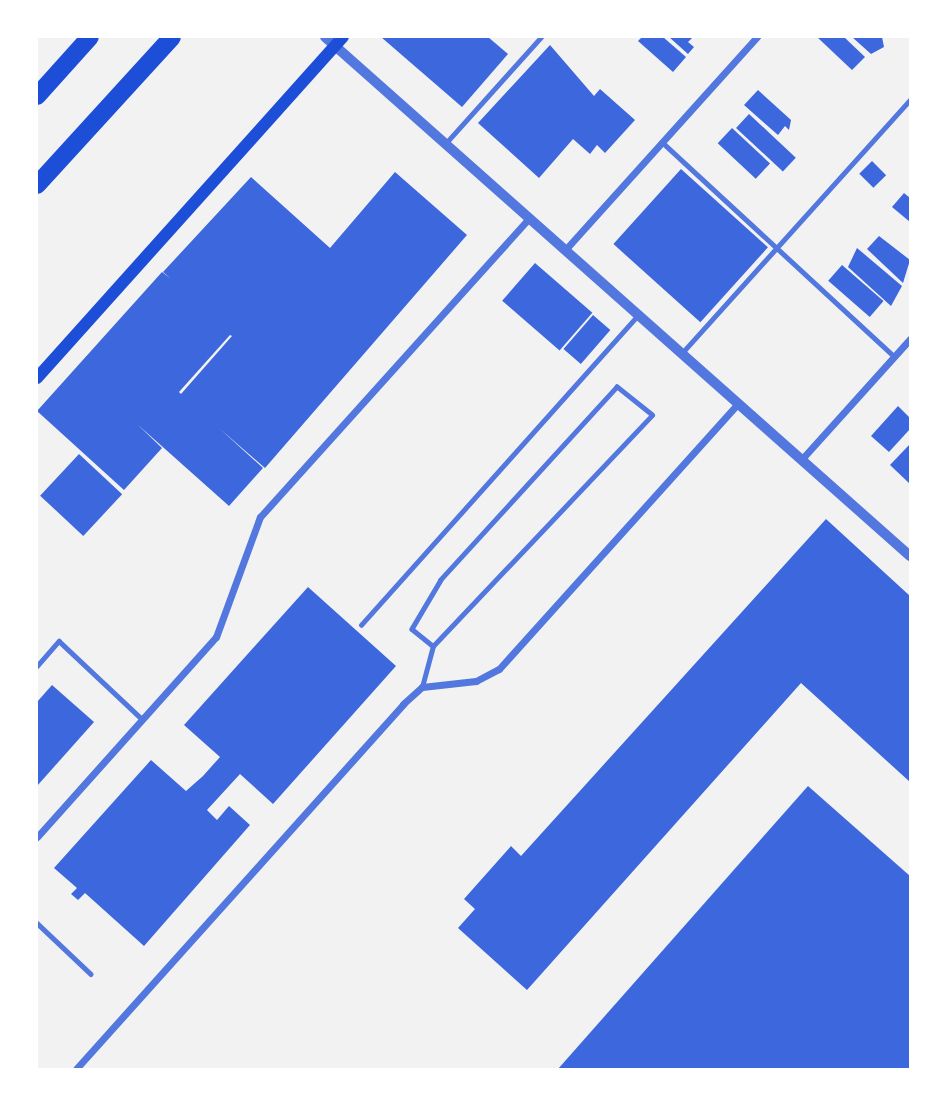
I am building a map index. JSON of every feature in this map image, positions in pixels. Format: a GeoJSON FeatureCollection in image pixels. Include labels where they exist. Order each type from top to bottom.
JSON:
{"type":"FeatureCollection","features":[{"type":"Feature","properties":{"kind":"highway"},"geometry":{"type":"LineString","coordinates":[[37,96],[90,37]]}},
{"type":"Feature","properties":{"kind":"highway"},"geometry":{"type":"LineString","coordinates":[[37,185],[172,37]]}},
{"type":"Feature","properties":{"kind":"main road"},"geometry":{"type":"LineString","coordinates":[[37,378],[334,40]]}},
{"type":"Feature","properties":{"kind":"street"},"geometry":{"type":"LineString","coordinates":[[565,250],[757,37]]}},
{"type":"Feature","properties":{"kind":"street"},"geometry":{"type":"LineString","coordinates":[[334,40],[445,144],[910,556]]}},
{"type":"Feature","properties":{"kind":"street"},"geometry":{"type":"LineString","coordinates":[[37,837],[216,637],[260,517],[529,218]]}},
{"type":"Feature","properties":{"kind":"street"},"geometry":{"type":"LineString","coordinates":[[801,460],[909,342]]}},
{"type":"Feature","properties":{"kind":"street"},"geometry":{"type":"LineString","coordinates":[[76,1069],[422,687],[476,681],[499,669],[738,404]]}},
{"type":"Feature","properties":{"kind":"lane"},"geometry":{"type":"LineString","coordinates":[[445,144],[541,37]]}},
{"type":"Feature","properties":{"kind":"lane"},"geometry":{"type":"LineString","coordinates":[[681,354],[910,100]]}},
{"type":"Feature","properties":{"kind":"lane"},"geometry":{"type":"LineString","coordinates":[[662,142],[895,356]]}},
{"type":"Feature","properties":{"kind":"lane"},"geometry":{"type":"LineString","coordinates":[[361,625],[638,315]]}},
{"type":"Feature","properties":{"kind":"lane"},"geometry":{"type":"LineString","coordinates":[[422,687],[433,646],[482,601],[652,415],[617,387],[440,580],[412,629],[433,646]]}},
{"type":"Feature","properties":{"kind":"lane"},"geometry":{"type":"LineString","coordinates":[[37,666],[59,641],[143,719]]}},
{"type":"Feature","properties":{"kind":"lane"},"geometry":{"type":"LineString","coordinates":[[37,923],[91,974]]}},
{"type":"Feature","properties":{"kind":"building"},"geometry":{"type":"Polygon","coordinates":[[[381,37],[488,37],[508,54],[462,107],[381,37]]]}},
{"type":"Feature","properties":{"kind":"building"},"geometry":{"type":"Polygon","coordinates":[[[642,37],[663,37],[686,57],[673,72],[638,41],[642,37]]]}},
{"type":"Feature","properties":{"kind":"building"},"geometry":{"type":"Polygon","coordinates":[[[669,37],[693,37],[688,42],[694,47],[688,54],[669,37]]]}},
{"type":"Feature","properties":{"kind":"building"},"geometry":{"type":"Polygon","coordinates":[[[817,37],[844,37],[865,57],[852,70],[817,37]]]}},
{"type":"Feature","properties":{"kind":"building"},"geometry":{"type":"Polygon","coordinates":[[[852,37],[882,37],[884,47],[871,54],[852,37]]]}},
{"type":"Feature","properties":{"kind":"building"},"geometry":{"type":"Polygon","coordinates":[[[550,45],[594,96],[600,89],[635,120],[605,153],[597,145],[590,154],[573,139],[539,178],[478,123],[550,45]]]}},
{"type":"Feature","properties":{"kind":"building"},"geometry":{"type":"Polygon","coordinates":[[[758,90],[791,120],[789,130],[785,126],[778,135],[744,105],[758,90]]]}},
{"type":"Feature","properties":{"kind":"building"},"geometry":{"type":"Polygon","coordinates":[[[749,114],[796,158],[783,172],[736,128],[749,114]]]}},
{"type":"Feature","properties":{"kind":"building"},"geometry":{"type":"Polygon","coordinates":[[[732,128],[770,163],[756,179],[718,143],[732,128]]]}},
{"type":"Feature","properties":{"kind":"building"},"geometry":{"type":"Polygon","coordinates":[[[872,161],[886,175],[873,188],[859,174],[872,161]]]}},
{"type":"Feature","properties":{"kind":"building"},"geometry":{"type":"Polygon","coordinates":[[[681,169],[768,247],[700,322],[613,244],[681,169]]]}},
{"type":"Feature","properties":{"kind":"building"},"geometry":{"type":"Polygon","coordinates":[[[395,172],[467,235],[265,468],[219,428],[263,468],[229,506],[137,424],[162,448],[124,490],[37,411],[162,272],[171,279],[163,272],[251,177],[330,248],[395,172]],[[230,335],[179,392],[181,394],[232,336],[230,335]]]}},
{"type":"Feature","properties":{"kind":"building"},"geometry":{"type":"Polygon","coordinates":[[[904,193],[910,198],[910,222],[892,207],[904,193]]]}},
{"type":"Feature","properties":{"kind":"building"},"geometry":{"type":"Polygon","coordinates":[[[879,236],[910,260],[903,283],[867,249],[879,236]]]}},
{"type":"Feature","properties":{"kind":"building"},"geometry":{"type":"Polygon","coordinates":[[[857,248],[902,286],[891,306],[848,267],[857,248]]]}},
{"type":"Feature","properties":{"kind":"building"},"geometry":{"type":"Polygon","coordinates":[[[535,263],[592,313],[560,351],[502,301],[535,263]]]}},
{"type":"Feature","properties":{"kind":"building"},"geometry":{"type":"Polygon","coordinates":[[[842,265],[884,301],[870,317],[828,281],[842,265]]]}},
{"type":"Feature","properties":{"kind":"building"},"geometry":{"type":"Polygon","coordinates":[[[593,315],[610,330],[581,364],[563,349],[593,315]]]}},
{"type":"Feature","properties":{"kind":"building"},"geometry":{"type":"Polygon","coordinates":[[[898,406],[910,418],[910,429],[889,452],[871,436],[898,406]]]}},
{"type":"Feature","properties":{"kind":"building"},"geometry":{"type":"Polygon","coordinates":[[[910,444],[910,484],[890,465],[910,444]]]}},
{"type":"Feature","properties":{"kind":"building"},"geometry":{"type":"Polygon","coordinates":[[[79,454],[122,494],[83,536],[40,496],[79,454]]]}},
{"type":"Feature","properties":{"kind":"building"},"geometry":{"type":"Polygon","coordinates":[[[826,519],[910,596],[910,782],[801,683],[527,990],[458,928],[475,909],[464,899],[511,846],[521,856],[826,519]]]}},
{"type":"Feature","properties":{"kind":"building"},"geometry":{"type":"Polygon","coordinates":[[[308,587],[396,666],[273,804],[240,774],[207,810],[217,820],[229,806],[250,825],[144,946],[85,893],[78,900],[71,894],[77,888],[54,868],[151,760],[186,791],[203,776],[220,757],[184,725],[308,587]]]}},
{"type":"Feature","properties":{"kind":"building"},"geometry":{"type":"Polygon","coordinates":[[[52,685],[94,722],[37,786],[37,702],[52,685]]]}},
{"type":"Feature","properties":{"kind":"building"},"geometry":{"type":"Polygon","coordinates":[[[808,786],[910,876],[910,1069],[558,1069],[808,786]]]}}]}
